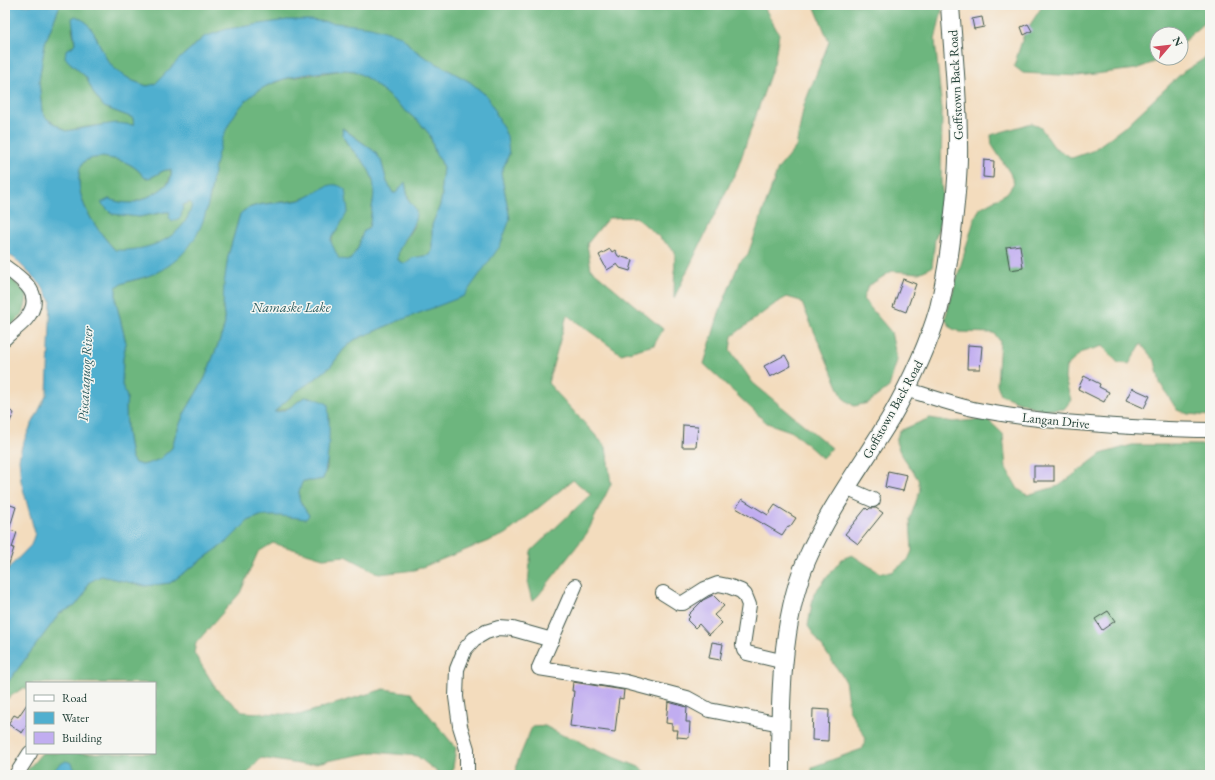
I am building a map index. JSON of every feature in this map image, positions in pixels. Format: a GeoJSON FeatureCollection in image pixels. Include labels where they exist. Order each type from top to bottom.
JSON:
{"type":"FeatureCollection","features":[{"type":"Feature","properties":{"kind":"main road","name":"Goffstown Back Road"},"geometry":{"type":"LineString","coordinates":[[780,775],[781,724],[785,662],[789,621],[798,584],[807,559],[823,528],[846,488],[890,419],[906,389],[922,355],[939,308],[946,274],[958,181],[957,99],[950,5]]}},
{"type":"Feature","properties":{"kind":"street"},"geometry":{"type":"LineString","coordinates":[[5,267],[21,278],[29,286],[32,292],[33,303],[26,319],[5,338]]}},
{"type":"Feature","properties":{"kind":"street","name":"Langan Drive"},"geometry":{"type":"LineString","coordinates":[[906,389],[941,401],[973,409],[1022,417],[1160,430],[1210,430]]}},
{"type":"Feature","properties":{"kind":"street"},"geometry":{"type":"LineString","coordinates":[[846,488],[872,500]]}},
{"type":"Feature","properties":{"kind":"street"},"geometry":{"type":"LineString","coordinates":[[663,593],[679,603],[683,603],[718,584],[737,589],[745,595],[749,605],[743,645],[744,650],[747,654],[785,662]]}},
{"type":"Feature","properties":{"kind":"street"},"geometry":{"type":"LineString","coordinates":[[575,586],[539,668],[626,682],[688,698],[709,710],[781,724]]}},
{"type":"Feature","properties":{"kind":"street"},"geometry":{"type":"LineString","coordinates":[[467,775],[466,749],[460,726],[456,697],[457,669],[465,649],[474,639],[486,632],[499,628],[513,629],[552,640]]}},
{"type":"Feature","properties":{"kind":"street"},"geometry":{"type":"LineString","coordinates":[[16,775],[29,754]]}},
{"type":"Feature","properties":{"kind":"green space"},"geometry":{"type":"Polygon","coordinates":[[[60,5],[763,5],[779,34],[774,63],[738,167],[674,298],[675,251],[636,217],[608,218],[587,244],[591,269],[663,329],[654,345],[621,354],[567,315],[548,383],[606,447],[611,484],[587,533],[538,596],[532,601],[528,585],[531,551],[591,494],[573,480],[506,534],[415,570],[379,574],[346,556],[323,558],[273,543],[258,552],[240,593],[196,643],[194,653],[217,690],[243,712],[299,715],[384,689],[411,693],[456,748],[452,774],[441,775],[417,756],[374,752],[305,765],[261,758],[246,775],[23,775],[41,754],[156,754],[156,682],[26,682],[26,689],[23,688],[5,700],[5,686],[60,613],[75,606],[85,593],[88,583],[101,575],[145,586],[170,583],[228,541],[248,521],[260,516],[309,515],[299,498],[299,491],[303,481],[323,479],[327,468],[329,416],[304,397],[291,407],[274,412],[297,391],[331,366],[344,349],[354,340],[396,322],[510,219],[501,173],[509,154],[488,97],[470,82],[423,56],[412,48],[401,36],[204,37],[181,57],[155,85],[147,86],[133,81],[115,70],[106,58],[94,33],[72,28],[75,43],[72,47],[66,50],[68,61],[86,77],[94,94],[104,107],[133,118],[134,125],[100,125],[66,131],[46,118],[42,111],[39,81],[45,43],[60,5]]]}},
{"type":"Feature","properties":{"kind":"green space"},"geometry":{"type":"Polygon","coordinates":[[[814,5],[943,5],[935,40],[942,111],[941,182],[944,210],[935,239],[932,267],[919,273],[892,271],[868,286],[863,299],[891,332],[897,360],[889,387],[868,403],[854,406],[843,398],[801,301],[787,297],[776,303],[732,336],[730,350],[753,383],[832,448],[822,458],[793,432],[767,423],[704,364],[719,313],[739,263],[748,254],[778,169],[796,147],[804,105],[829,42],[814,5]]]}},
{"type":"Feature","properties":{"kind":"green space"},"geometry":{"type":"Polygon","coordinates":[[[1043,5],[1210,5],[1210,17],[1189,37],[1189,26],[1149,26],[1149,64],[1136,69],[1078,76],[1023,73],[1014,66],[1024,34],[1043,5]]]}},
{"type":"Feature","properties":{"kind":"green space"},"geometry":{"type":"Polygon","coordinates":[[[1210,55],[1210,416],[1188,414],[1177,410],[1160,383],[1155,361],[1141,344],[1129,364],[1118,363],[1103,346],[1082,352],[1066,367],[1065,379],[1071,400],[1064,409],[1041,410],[1001,395],[997,384],[1000,341],[994,333],[960,332],[951,328],[945,319],[975,217],[980,208],[1007,193],[1014,183],[1010,173],[992,145],[991,135],[1032,123],[1041,128],[1054,147],[1072,158],[1092,151],[1127,125],[1183,72],[1210,55]]]}},
{"type":"Feature","properties":{"kind":"green space"},"geometry":{"type":"Polygon","coordinates":[[[344,70],[355,71],[370,80],[421,124],[430,135],[436,155],[441,161],[443,168],[441,186],[442,195],[440,205],[432,225],[432,251],[429,255],[412,259],[404,264],[398,260],[397,253],[415,224],[405,183],[396,193],[393,193],[387,182],[381,160],[374,151],[343,128],[345,141],[366,165],[372,177],[374,188],[369,227],[363,232],[358,248],[350,260],[339,260],[331,242],[337,231],[321,189],[310,196],[295,201],[252,206],[240,214],[228,256],[223,308],[225,323],[205,378],[184,414],[172,448],[160,459],[142,465],[135,463],[131,457],[127,432],[127,397],[122,385],[123,358],[126,343],[116,302],[116,287],[123,283],[146,277],[203,221],[210,197],[216,156],[225,131],[238,108],[252,95],[264,87],[284,79],[344,70]]]}},
{"type":"Feature","properties":{"kind":"green space"},"geometry":{"type":"Polygon","coordinates":[[[102,157],[115,159],[131,165],[145,178],[171,170],[171,176],[166,185],[148,197],[131,203],[109,199],[101,203],[112,214],[139,217],[170,212],[190,202],[192,204],[188,216],[182,226],[173,235],[152,246],[128,251],[116,251],[96,227],[82,200],[80,190],[79,174],[82,164],[88,159],[102,157]]]}},
{"type":"Feature","properties":{"kind":"green space"},"geometry":{"type":"Polygon","coordinates":[[[5,273],[27,294],[23,312],[18,319],[5,330],[5,273]]]}},
{"type":"Feature","properties":{"kind":"green space"},"geometry":{"type":"Polygon","coordinates":[[[930,418],[953,422],[987,419],[1003,434],[1006,468],[1018,489],[1027,495],[1059,486],[1101,454],[1132,445],[1210,445],[1210,775],[812,775],[812,767],[862,749],[866,738],[849,710],[845,680],[808,626],[814,593],[842,559],[852,555],[880,573],[892,572],[908,560],[912,551],[910,519],[920,490],[918,479],[900,452],[896,442],[899,431],[930,418]]]}},
{"type":"Feature","properties":{"kind":"green space"},"geometry":{"type":"Polygon","coordinates":[[[545,726],[564,736],[577,739],[588,747],[639,767],[648,775],[516,775],[517,763],[532,727],[545,726]]]}},
{"type":"Feature","properties":{"kind":"water","name":"Namaske Lake"},"geometry":{"type":"Polygon","coordinates":[[[5,5],[60,5],[45,43],[39,81],[42,111],[46,118],[66,131],[116,123],[134,125],[133,118],[104,107],[94,94],[86,77],[65,57],[66,50],[72,47],[75,43],[72,18],[76,16],[86,22],[94,33],[106,58],[115,70],[133,81],[147,86],[155,84],[181,57],[204,37],[227,29],[287,20],[310,20],[371,27],[401,36],[412,48],[423,56],[470,82],[488,97],[507,136],[509,154],[501,173],[510,219],[500,246],[464,296],[354,340],[344,349],[331,366],[297,391],[274,412],[278,412],[294,405],[304,397],[315,398],[328,404],[329,442],[323,479],[303,481],[299,491],[299,499],[309,515],[306,519],[281,516],[260,516],[248,521],[228,541],[170,583],[145,586],[101,576],[88,583],[85,593],[75,606],[60,613],[5,686],[5,572],[31,545],[35,533],[21,481],[19,459],[22,446],[28,432],[47,394],[51,301],[41,285],[14,258],[5,253],[5,5]],[[343,70],[305,74],[284,79],[267,85],[242,105],[233,117],[220,146],[205,215],[193,241],[178,258],[162,269],[151,275],[126,282],[116,287],[116,302],[126,343],[123,358],[122,385],[127,397],[127,432],[131,457],[135,463],[142,465],[160,459],[172,448],[184,414],[205,378],[225,323],[223,308],[224,284],[228,256],[240,214],[253,207],[296,201],[328,186],[338,186],[345,189],[348,211],[337,231],[331,238],[331,242],[339,259],[350,260],[358,248],[363,232],[369,227],[374,188],[372,177],[366,165],[346,141],[342,133],[342,128],[374,151],[381,160],[387,182],[393,193],[396,193],[405,182],[408,198],[416,211],[416,214],[415,220],[400,248],[398,260],[404,264],[412,258],[429,255],[432,251],[432,225],[440,205],[442,195],[441,186],[443,168],[441,161],[436,155],[430,135],[421,124],[370,80],[355,71],[343,70]],[[102,157],[88,159],[82,164],[79,174],[80,190],[82,200],[96,227],[115,250],[139,249],[151,246],[163,241],[182,226],[188,216],[192,204],[190,202],[183,205],[181,217],[172,222],[169,217],[170,212],[139,217],[112,214],[101,203],[109,199],[131,203],[146,198],[157,192],[169,182],[171,170],[145,178],[136,168],[131,165],[115,159],[102,157]]]}},
{"type":"Feature","properties":{"kind":"water"},"geometry":{"type":"Polygon","coordinates":[[[66,761],[72,763],[75,771],[74,775],[49,775],[59,765],[66,761]]]}},
{"type":"Feature","properties":{"kind":"building"},"geometry":{"type":"Polygon","coordinates":[[[982,17],[984,27],[974,29],[972,19],[982,17]]]}},
{"type":"Feature","properties":{"kind":"building"},"geometry":{"type":"Polygon","coordinates":[[[1028,24],[1032,31],[1024,35],[1021,27],[1028,24]]]}},
{"type":"Feature","properties":{"kind":"building"},"geometry":{"type":"Polygon","coordinates":[[[984,160],[994,161],[993,178],[983,177],[984,160]]]}},
{"type":"Feature","properties":{"kind":"building"},"geometry":{"type":"Polygon","coordinates":[[[1020,245],[1023,268],[1010,270],[1006,247],[1020,245]]]}},
{"type":"Feature","properties":{"kind":"building"},"geometry":{"type":"Polygon","coordinates":[[[610,249],[612,252],[615,250],[618,256],[633,260],[630,271],[620,268],[617,264],[607,270],[599,255],[610,249]]]}},
{"type":"Feature","properties":{"kind":"building"},"geometry":{"type":"Polygon","coordinates":[[[903,279],[916,284],[906,312],[893,307],[903,279]]]}},
{"type":"Feature","properties":{"kind":"building"},"geometry":{"type":"Polygon","coordinates":[[[968,345],[982,346],[980,369],[967,369],[968,345]]]}},
{"type":"Feature","properties":{"kind":"building"},"geometry":{"type":"Polygon","coordinates":[[[785,355],[791,366],[770,377],[764,366],[785,355]]]}},
{"type":"Feature","properties":{"kind":"building"},"geometry":{"type":"Polygon","coordinates":[[[1084,376],[1100,384],[1099,387],[1109,392],[1104,402],[1078,389],[1084,376]]]}},
{"type":"Feature","properties":{"kind":"building"},"geometry":{"type":"Polygon","coordinates":[[[1132,388],[1150,396],[1144,408],[1126,400],[1132,388]]]}},
{"type":"Feature","properties":{"kind":"building"},"geometry":{"type":"Polygon","coordinates":[[[5,408],[14,413],[5,432],[5,408]]]}},
{"type":"Feature","properties":{"kind":"building"},"geometry":{"type":"Polygon","coordinates":[[[683,425],[698,426],[696,447],[682,447],[683,425]]]}},
{"type":"Feature","properties":{"kind":"building"},"geometry":{"type":"Polygon","coordinates":[[[1034,466],[1054,466],[1054,481],[1034,481],[1034,466]]]}},
{"type":"Feature","properties":{"kind":"building"},"geometry":{"type":"Polygon","coordinates":[[[888,471],[907,475],[903,491],[885,487],[888,471]]]}},
{"type":"Feature","properties":{"kind":"building"},"geometry":{"type":"Polygon","coordinates":[[[742,499],[768,515],[775,505],[796,518],[782,535],[736,508],[742,499]]]}},
{"type":"Feature","properties":{"kind":"building"},"geometry":{"type":"Polygon","coordinates":[[[5,503],[16,507],[9,530],[17,532],[7,570],[5,570],[5,503]]]}},
{"type":"Feature","properties":{"kind":"building"},"geometry":{"type":"Polygon","coordinates":[[[866,508],[868,510],[870,508],[876,508],[883,513],[858,544],[845,534],[866,508]]]}},
{"type":"Feature","properties":{"kind":"building"},"geometry":{"type":"Polygon","coordinates":[[[713,595],[724,606],[714,615],[722,623],[709,635],[699,624],[695,628],[687,620],[690,617],[688,615],[703,600],[713,595]]]}},
{"type":"Feature","properties":{"kind":"building"},"geometry":{"type":"Polygon","coordinates":[[[1108,611],[1115,621],[1102,630],[1095,619],[1108,611]]]}},
{"type":"Feature","properties":{"kind":"building"},"geometry":{"type":"Polygon","coordinates":[[[712,642],[723,644],[720,660],[709,658],[712,642]]]}},
{"type":"Feature","properties":{"kind":"building"},"geometry":{"type":"Polygon","coordinates":[[[573,682],[624,690],[623,699],[619,698],[615,732],[570,726],[574,691],[572,691],[573,682]]]}},
{"type":"Feature","properties":{"kind":"building"},"geometry":{"type":"Polygon","coordinates":[[[668,702],[687,707],[686,722],[690,722],[689,738],[677,737],[678,730],[672,730],[672,724],[666,723],[668,702]]]}},
{"type":"Feature","properties":{"kind":"building"},"geometry":{"type":"Polygon","coordinates":[[[26,705],[26,727],[22,733],[8,724],[14,715],[18,717],[26,705]]]}},
{"type":"Feature","properties":{"kind":"building"},"geometry":{"type":"Polygon","coordinates":[[[813,709],[829,710],[828,741],[812,740],[813,709]]]}},
{"type":"Feature","properties":{"kind":"water label","name":"Piscataquog River"},"geometry":{"type":"Point","coordinates":[85,374]}}]}
